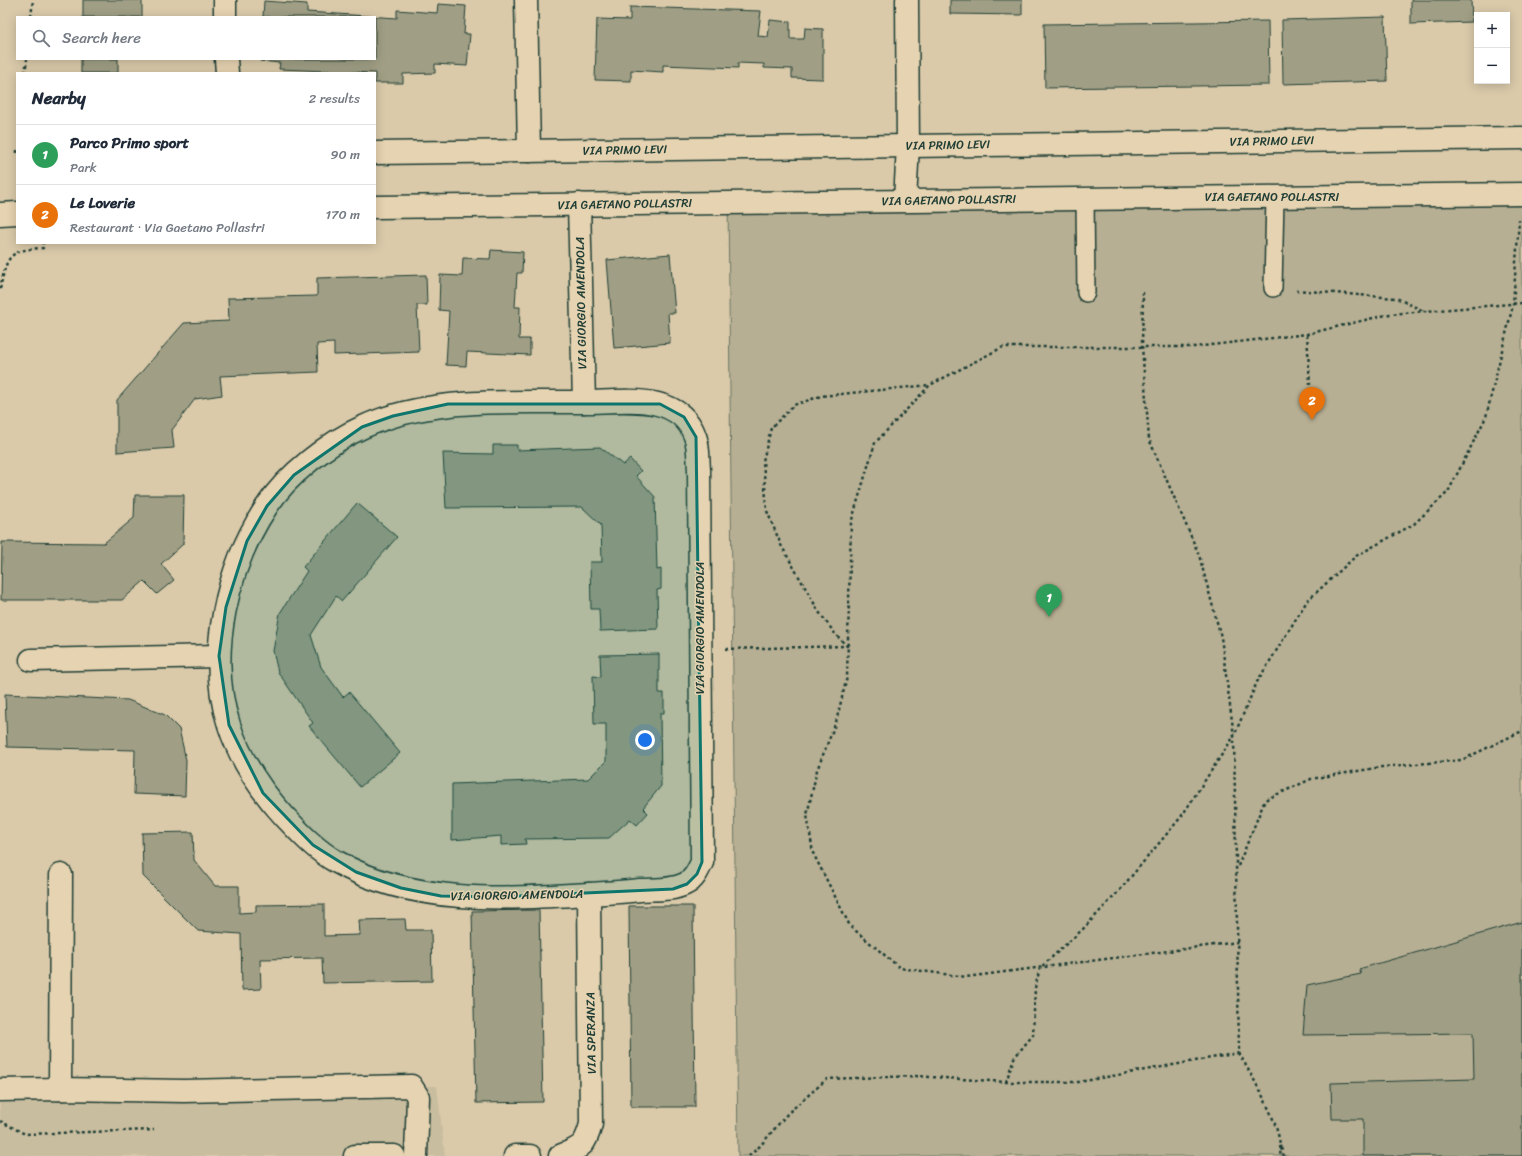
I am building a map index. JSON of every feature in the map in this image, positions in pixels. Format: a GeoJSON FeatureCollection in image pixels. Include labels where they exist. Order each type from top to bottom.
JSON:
{"type":"FeatureCollection","features":[{"type":"Feature","properties":{"kind":"street"},"geometry":{"type":"LineString","coordinates":[[225,0],[225,16]]}},
{"type":"Feature","properties":{"kind":"street"},"geometry":{"type":"LineString","coordinates":[[526,0],[529,151]]}},
{"type":"Feature","properties":{"kind":"street"},"geometry":{"type":"LineString","coordinates":[[905,200],[908,146],[907,0]]}},
{"type":"Feature","properties":{"kind":"street"},"geometry":{"type":"LineString","coordinates":[[226,60],[227,72]]}},
{"type":"Feature","properties":{"kind":"street","name":"VIA PRIMO LEVI"},"geometry":{"type":"LineString","coordinates":[[376,153],[1522,138]]}},
{"type":"Feature","properties":{"kind":"street","name":"VIA GAETANO POLLASTRI"},"geometry":{"type":"LineString","coordinates":[[376,207],[1085,198],[1327,198],[1522,194]]}},
{"type":"Feature","properties":{"kind":"street","name":"VIA GIORGIO AMENDOLA"},"geometry":{"type":"LineString","coordinates":[[579,204],[584,402]]}},
{"type":"Feature","properties":{"kind":"street"},"geometry":{"type":"LineString","coordinates":[[0,214],[16,213]]}},
{"type":"Feature","properties":{"kind":"street","name":"VIA GIORGIO AMENDOLA"},"geometry":{"type":"LineString","coordinates":[[584,402],[660,404],[674,408],[684,417],[696,437],[698,470],[700,650],[702,862],[697,874],[687,884],[673,889],[589,894],[496,897],[441,896],[401,888],[356,872],[334,861],[313,845],[263,793],[253,776],[229,725],[223,699],[219,656],[226,607],[235,572],[246,541],[278,491],[294,475],[338,442],[362,428],[393,416],[448,404],[584,402]]}},
{"type":"Feature","properties":{"kind":"street"},"geometry":{"type":"LineString","coordinates":[[31,660],[219,656]]}},
{"type":"Feature","properties":{"kind":"street"},"geometry":{"type":"LineString","coordinates":[[60,1089],[61,875]]}},
{"type":"Feature","properties":{"kind":"street","name":"VIA SPERANZA"},"geometry":{"type":"LineString","coordinates":[[560,1156],[578,1149],[587,1140],[591,1124],[589,894]]}},
{"type":"Feature","properties":{"kind":"street"},"geometry":{"type":"LineString","coordinates":[[0,1090],[60,1089],[184,1092],[397,1085],[411,1086],[418,1097],[416,1156]]}},
{"type":"Feature","properties":{"kind":"street"},"geometry":{"type":"LineString","coordinates":[[355,1156],[394,1156]]}},
{"type":"Feature","properties":{"kind":"street"},"geometry":{"type":"LineString","coordinates":[[515,1156],[530,1156]]}},
{"type":"Feature","properties":{"kind":"lane"},"geometry":{"type":"LineString","coordinates":[[1273,288],[1275,197]]}},
{"type":"Feature","properties":{"kind":"lane"},"geometry":{"type":"LineString","coordinates":[[1085,198],[1086,293]]}},
{"type":"Feature","properties":{"kind":"path"},"geometry":{"type":"LineString","coordinates":[[31,16],[33,0]]}},
{"type":"Feature","properties":{"kind":"path"},"geometry":{"type":"LineString","coordinates":[[25,72],[27,60]]}},
{"type":"Feature","properties":{"kind":"path"},"geometry":{"type":"LineString","coordinates":[[1006,1082],[1014,1058],[1033,1035],[1035,988],[1040,968],[1083,929],[1138,868],[1181,817],[1234,736],[1257,682],[1307,601],[1356,556],[1414,524],[1448,492],[1486,417],[1513,305],[1522,194]]}},
{"type":"Feature","properties":{"kind":"path"},"geometry":{"type":"LineString","coordinates":[[0,288],[5,268],[10,258],[16,252],[25,249],[43,248],[43,244]]}},
{"type":"Feature","properties":{"kind":"path"},"geometry":{"type":"LineString","coordinates":[[1273,288],[1396,298],[1424,312]]}},
{"type":"Feature","properties":{"kind":"path"},"geometry":{"type":"LineString","coordinates":[[1143,292],[1142,346],[1149,439],[1199,555],[1221,636],[1234,736],[1239,1053],[1269,1107],[1284,1156]]}},
{"type":"Feature","properties":{"kind":"path"},"geometry":{"type":"LineString","coordinates":[[1238,942],[966,977],[900,968],[850,926],[813,853],[806,815],[816,770],[836,722],[847,677],[851,523],[875,443],[930,385],[1003,346],[1194,347],[1307,334],[1390,314],[1513,305],[1522,303]]}},
{"type":"Feature","properties":{"kind":"path"},"geometry":{"type":"LineString","coordinates":[[1307,334],[1312,418]]}},
{"type":"Feature","properties":{"kind":"path"},"geometry":{"type":"LineString","coordinates":[[847,646],[836,635],[819,612],[781,545],[766,510],[763,461],[770,428],[794,405],[820,396],[930,385]]}},
{"type":"Feature","properties":{"kind":"path"},"geometry":{"type":"LineString","coordinates":[[700,650],[847,646]]}},
{"type":"Feature","properties":{"kind":"path"},"geometry":{"type":"LineString","coordinates":[[1237,868],[1265,800],[1311,779],[1382,767],[1462,760],[1522,731]]}},
{"type":"Feature","properties":{"kind":"path"},"geometry":{"type":"LineString","coordinates":[[749,1156],[760,1146],[788,1113],[827,1079],[916,1076],[1006,1082],[1079,1082],[1239,1053]]}},
{"type":"Feature","properties":{"kind":"path"},"geometry":{"type":"LineString","coordinates":[[0,1121],[25,1134],[154,1130]]}},
{"type":"Feature","properties":{"kind":"path"},"geometry":{"type":"LineString","coordinates":[[1280,1156],[1281,1148]]}},
{"type":"Feature","properties":{"kind":"highlighted area"},"geometry":{"type":"Polygon","coordinates":[[[448,404],[660,404],[684,417],[696,437],[702,862],[697,874],[687,884],[673,889],[496,897],[441,896],[401,888],[356,872],[313,845],[263,793],[229,725],[219,656],[226,607],[247,541],[267,506],[294,475],[362,427],[393,416],[448,404]]]}},
{"type":"Feature","properties":{"kind":"shaded area"},"geometry":{"type":"Polygon","coordinates":[[[1522,192],[1522,1156],[738,1156],[728,201],[1522,192]]]}},
{"type":"Feature","properties":{"kind":"shaded area"},"geometry":{"type":"Polygon","coordinates":[[[437,1086],[445,1156],[0,1156],[0,1090],[437,1086]]]}},
{"type":"Feature","properties":{"kind":"building"},"geometry":{"type":"Polygon","coordinates":[[[83,0],[142,0],[142,16],[83,16],[83,0]]]}},
{"type":"Feature","properties":{"kind":"building"},"geometry":{"type":"Polygon","coordinates":[[[950,0],[1022,0],[1022,15],[950,14],[950,0]]]}},
{"type":"Feature","properties":{"kind":"building"},"geometry":{"type":"Polygon","coordinates":[[[1411,0],[1471,0],[1472,22],[1411,24],[1411,0]]]}},
{"type":"Feature","properties":{"kind":"building"},"geometry":{"type":"Polygon","coordinates":[[[264,1],[307,4],[307,12],[367,16],[263,16],[264,1]]]}},
{"type":"Feature","properties":{"kind":"building"},"geometry":{"type":"Polygon","coordinates":[[[438,4],[466,6],[464,34],[470,34],[467,66],[435,64],[435,73],[403,74],[403,83],[376,83],[376,72],[279,69],[280,63],[260,61],[376,60],[376,17],[397,18],[397,10],[437,13],[438,4]]]}},
{"type":"Feature","properties":{"kind":"building"},"geometry":{"type":"Polygon","coordinates":[[[630,7],[761,11],[758,36],[768,37],[770,20],[790,22],[790,39],[804,39],[805,28],[823,29],[823,79],[792,78],[792,69],[764,68],[764,64],[738,63],[738,68],[663,65],[663,72],[631,70],[631,81],[595,80],[597,19],[630,20],[630,7]]]}},
{"type":"Feature","properties":{"kind":"building"},"geometry":{"type":"Polygon","coordinates":[[[1385,17],[1387,81],[1283,84],[1282,20],[1385,17]]]}},
{"type":"Feature","properties":{"kind":"building"},"geometry":{"type":"Polygon","coordinates":[[[1268,21],[1269,85],[1045,88],[1044,24],[1268,21]]]}},
{"type":"Feature","properties":{"kind":"building"},"geometry":{"type":"Polygon","coordinates":[[[81,60],[118,60],[118,72],[81,72],[81,60]]]}},
{"type":"Feature","properties":{"kind":"building"},"geometry":{"type":"Polygon","coordinates":[[[491,250],[523,252],[522,273],[517,273],[515,307],[520,307],[519,339],[530,339],[530,355],[467,352],[466,366],[446,365],[449,311],[439,310],[440,275],[462,276],[463,258],[490,259],[491,250]]]}},
{"type":"Feature","properties":{"kind":"building"},"geometry":{"type":"Polygon","coordinates":[[[670,254],[675,313],[668,313],[670,343],[614,348],[607,260],[670,254]]]}},
{"type":"Feature","properties":{"kind":"building"},"geometry":{"type":"Polygon","coordinates":[[[426,275],[427,305],[417,305],[419,352],[334,355],[334,343],[317,344],[318,372],[220,376],[222,395],[195,399],[172,430],[174,448],[117,452],[117,400],[184,323],[229,321],[228,298],[317,296],[317,278],[426,275]]]}},
{"type":"Feature","properties":{"kind":"building"},"geometry":{"type":"Polygon","coordinates":[[[493,445],[517,445],[517,450],[600,447],[623,465],[630,459],[641,471],[636,476],[655,497],[657,570],[661,569],[661,589],[657,590],[658,629],[600,631],[599,609],[591,609],[590,562],[602,562],[601,525],[582,507],[446,508],[443,453],[493,454],[493,445]]]}},
{"type":"Feature","properties":{"kind":"building"},"geometry":{"type":"Polygon","coordinates":[[[135,495],[184,495],[183,544],[161,564],[174,580],[157,594],[144,581],[122,600],[1,600],[2,542],[104,543],[134,518],[135,495]]]}},
{"type":"Feature","properties":{"kind":"building"},"geometry":{"type":"Polygon","coordinates":[[[357,503],[397,537],[342,601],[336,596],[311,635],[321,667],[343,697],[349,692],[400,753],[360,787],[309,726],[313,723],[278,672],[273,651],[280,613],[307,571],[303,567],[357,503]]]}},
{"type":"Feature","properties":{"kind":"building"},"geometry":{"type":"Polygon","coordinates":[[[659,654],[659,693],[664,693],[664,713],[660,713],[661,786],[643,808],[648,813],[637,825],[630,819],[609,838],[525,839],[526,844],[501,845],[501,836],[452,840],[452,784],[588,779],[606,761],[606,724],[594,724],[593,676],[601,677],[600,655],[659,654]]]}},
{"type":"Feature","properties":{"kind":"building"},"geometry":{"type":"Polygon","coordinates":[[[5,694],[128,700],[165,715],[179,729],[186,760],[185,796],[134,794],[135,750],[7,747],[5,694]]]}},
{"type":"Feature","properties":{"kind":"building"},"geometry":{"type":"Polygon","coordinates":[[[193,832],[194,860],[215,886],[239,886],[239,913],[256,912],[256,905],[324,904],[324,936],[360,935],[359,920],[405,919],[406,930],[431,930],[432,981],[323,983],[322,958],[260,959],[261,989],[242,990],[241,934],[198,931],[143,876],[142,833],[193,832]]]}},
{"type":"Feature","properties":{"kind":"building"},"geometry":{"type":"Polygon","coordinates":[[[629,906],[693,906],[695,1107],[631,1107],[629,906]]]}},
{"type":"Feature","properties":{"kind":"building"},"geometry":{"type":"Polygon","coordinates":[[[539,910],[543,1102],[476,1103],[472,911],[539,910]]]}},
{"type":"Feature","properties":{"kind":"building"},"geometry":{"type":"Polygon","coordinates":[[[1522,922],[1522,1156],[1363,1156],[1363,1119],[1332,1119],[1331,1083],[1474,1079],[1473,1033],[1303,1035],[1307,985],[1361,974],[1359,969],[1522,922]]]}},
{"type":"Feature","properties":{"kind":"place","name":"Le Loverie"},"geometry":{"type":"Point","coordinates":[1312,420]}},
{"type":"Feature","properties":{"kind":"place","name":"Parco Primo sport"},"geometry":{"type":"Point","coordinates":[1049,617]}}]}
